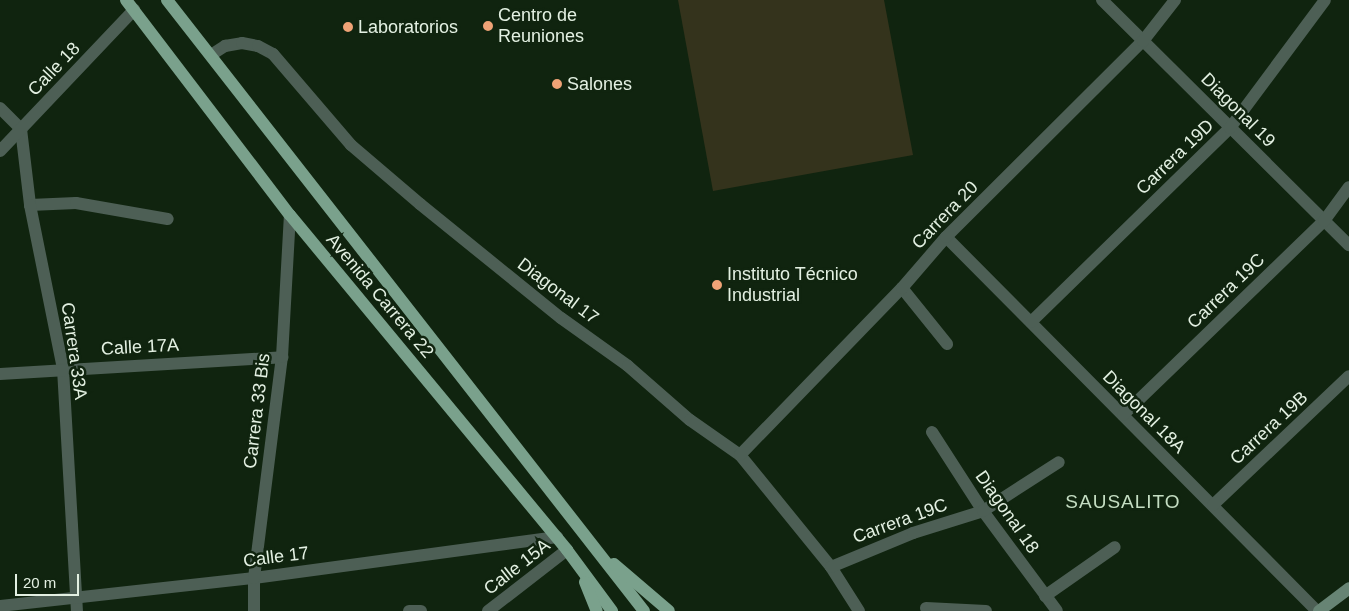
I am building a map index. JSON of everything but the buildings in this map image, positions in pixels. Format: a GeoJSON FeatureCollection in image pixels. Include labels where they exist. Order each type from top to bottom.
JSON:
{"type":"FeatureCollection","features":[{"type":"Feature","properties":{"kind":"main road","name":"Avenida Carrera 22"},"geometry":{"type":"LineString","coordinates":[[167,0],[644,611]]}},
{"type":"Feature","properties":{"kind":"main road","name":"Avenida Carrera 22"},"geometry":{"type":"LineString","coordinates":[[130,5],[290,215],[557,537],[612,611]]}},
{"type":"Feature","properties":{"kind":"main road"},"geometry":{"type":"LineString","coordinates":[[593,546],[669,611]]}},
{"type":"Feature","properties":{"kind":"main road"},"geometry":{"type":"LineString","coordinates":[[577,564],[597,611]]}},
{"type":"Feature","properties":{"kind":"main road"},"geometry":{"type":"LineString","coordinates":[[1318,611],[1349,588]]}},
{"type":"Feature","properties":{"kind":"street","name":"Diagonal 19"},"geometry":{"type":"LineString","coordinates":[[1102,0],[1349,245]]}},
{"type":"Feature","properties":{"kind":"street","name":"Carrera 20"},"geometry":{"type":"LineString","coordinates":[[740,455],[902,288],[946,238],[1143,41],[1175,0]]}},
{"type":"Feature","properties":{"kind":"street","name":"Carrera 19D"},"geometry":{"type":"LineString","coordinates":[[1031,322],[1230,128],[1325,0]]}},
{"type":"Feature","properties":{"kind":"street","name":"Calle 18"},"geometry":{"type":"LineString","coordinates":[[0,151],[130,5]]}},
{"type":"Feature","properties":{"kind":"street","name":"Diagonal 17"},"geometry":{"type":"LineString","coordinates":[[211,55],[225,46],[242,43],[258,46],[273,54],[351,145],[420,204],[561,318],[628,366],[690,420],[740,455],[831,567],[859,611]]}},
{"type":"Feature","properties":{"kind":"street"},"geometry":{"type":"LineString","coordinates":[[0,108],[21,129]]}},
{"type":"Feature","properties":{"kind":"street","name":"Carrera 33A"},"geometry":{"type":"LineString","coordinates":[[21,129],[30,205],[63,369],[76,611]]}},
{"type":"Feature","properties":{"kind":"street","name":"Carrera 19C"},"geometry":{"type":"LineString","coordinates":[[1123,415],[1324,221],[1349,187]]}},
{"type":"Feature","properties":{"kind":"street"},"geometry":{"type":"LineString","coordinates":[[30,205],[76,203],[168,219]]}},
{"type":"Feature","properties":{"kind":"street","name":"Carrera 33 Bis"},"geometry":{"type":"LineString","coordinates":[[254,611],[254,578],[282,357],[290,215]]}},
{"type":"Feature","properties":{"kind":"street","name":"Diagonal 18A"},"geometry":{"type":"LineString","coordinates":[[946,238],[1318,611]]}},
{"type":"Feature","properties":{"kind":"street"},"geometry":{"type":"LineString","coordinates":[[902,288],[947,344]]}},
{"type":"Feature","properties":{"kind":"street","name":"Calle 17A"},"geometry":{"type":"LineString","coordinates":[[0,374],[282,357]]}},
{"type":"Feature","properties":{"kind":"street","name":"Carrera 19B"},"geometry":{"type":"LineString","coordinates":[[1213,505],[1349,376]]}},
{"type":"Feature","properties":{"kind":"street","name":"Diagonal 18"},"geometry":{"type":"LineString","coordinates":[[932,432],[983,511],[1056,611]]}},
{"type":"Feature","properties":{"kind":"street","name":"Carrera 19C"},"geometry":{"type":"LineString","coordinates":[[831,567],[912,533],[983,511],[1058,462]]}},
{"type":"Feature","properties":{"kind":"street","name":"Calle 17"},"geometry":{"type":"LineString","coordinates":[[0,606],[254,578],[557,537]]}},
{"type":"Feature","properties":{"kind":"street"},"geometry":{"type":"LineString","coordinates":[[1046,596],[1115,547]]}},
{"type":"Feature","properties":{"kind":"street","name":"Calle 15A"},"geometry":{"type":"LineString","coordinates":[[488,611],[567,550]]}},
{"type":"Feature","properties":{"kind":"street"},"geometry":{"type":"LineString","coordinates":[[926,608],[986,611]]}},
{"type":"Feature","properties":{"kind":"street"},"geometry":{"type":"LineString","coordinates":[[409,611],[421,611]]}},
{"type":"Feature","properties":{"kind":"shaded area"},"geometry":{"type":"Polygon","coordinates":[[[678,0],[884,0],[913,155],[713,191],[678,0]]]}},
{"type":"Feature","properties":{"kind":"place","name":"Centro de Reuniones"},"geometry":{"type":"Point","coordinates":[488,26]}},
{"type":"Feature","properties":{"kind":"place","name":"Laboratorios"},"geometry":{"type":"Point","coordinates":[348,27]}},
{"type":"Feature","properties":{"kind":"place","name":"Salones"},"geometry":{"type":"Point","coordinates":[557,84]}},
{"type":"Feature","properties":{"kind":"place","name":"Instituto Técnico Industrial"},"geometry":{"type":"Point","coordinates":[717,285]}},
{"type":"Feature","properties":{"kind":"district","name":"SAUSALITO"},"geometry":{"type":"Point","coordinates":[1123,502]}}]}
